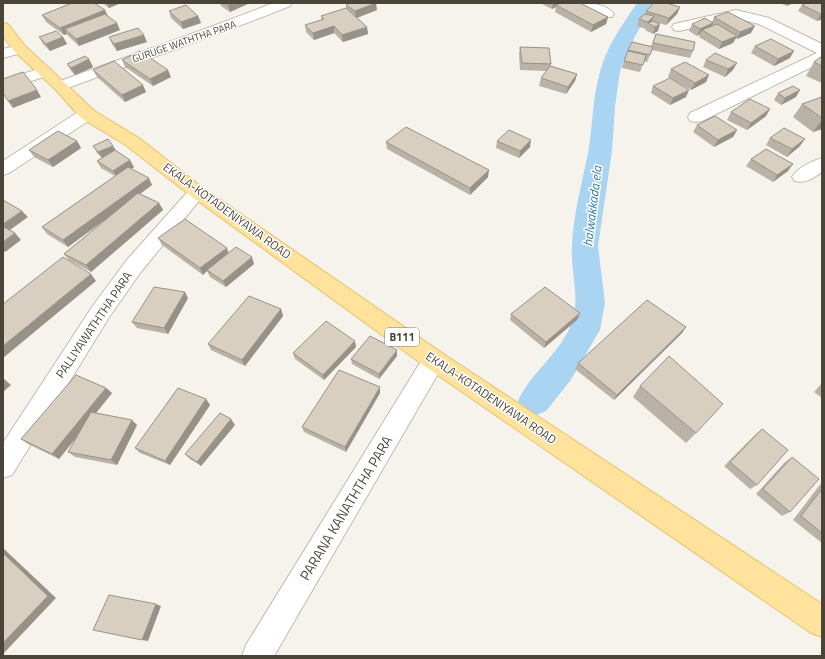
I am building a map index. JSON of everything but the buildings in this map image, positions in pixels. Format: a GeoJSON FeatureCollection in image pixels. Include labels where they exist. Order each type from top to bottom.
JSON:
{"type":"FeatureCollection","features":[{"type":"Feature","properties":{"kind":"main road","name":"EKALA-KOTADENIYAWA ROAD"},"geometry":{"type":"LineString","coordinates":[[3,28],[11,52],[53,79],[87,114],[133,142],[198,192],[434,360],[822,622]]}},
{"type":"Feature","properties":{"kind":"street","name":"GURUGE WATHTHA PARA"},"geometry":{"type":"LineString","coordinates":[[3,85],[53,79],[162,48],[223,28],[285,3]]}},
{"type":"Feature","properties":{"kind":"street"},"geometry":{"type":"LineString","coordinates":[[584,3],[607,14]]}},
{"type":"Feature","properties":{"kind":"street"},"geometry":{"type":"LineString","coordinates":[[679,27],[736,14],[764,21],[822,50]]}},
{"type":"Feature","properties":{"kind":"street"},"geometry":{"type":"LineString","coordinates":[[696,117],[822,56]]}},
{"type":"Feature","properties":{"kind":"street"},"geometry":{"type":"LineString","coordinates":[[3,169],[87,114]]}},
{"type":"Feature","properties":{"kind":"street"},"geometry":{"type":"LineString","coordinates":[[801,177],[822,164]]}},
{"type":"Feature","properties":{"kind":"street","name":"PALLIYAWATHTHA PARA"},"geometry":{"type":"LineString","coordinates":[[3,466],[100,313],[133,267],[198,192]]}},
{"type":"Feature","properties":{"kind":"street","name":"PARANA KANATHTHA PARA"},"geometry":{"type":"LineString","coordinates":[[257,656],[434,360]]}},
{"type":"Feature","properties":{"kind":"waterway","name":"halwakkada ela"},"geometry":{"type":"LineString","coordinates":[[534,401],[559,371],[585,330],[590,303],[585,246],[600,151],[604,106],[610,71],[625,36],[646,3]]}}]}
